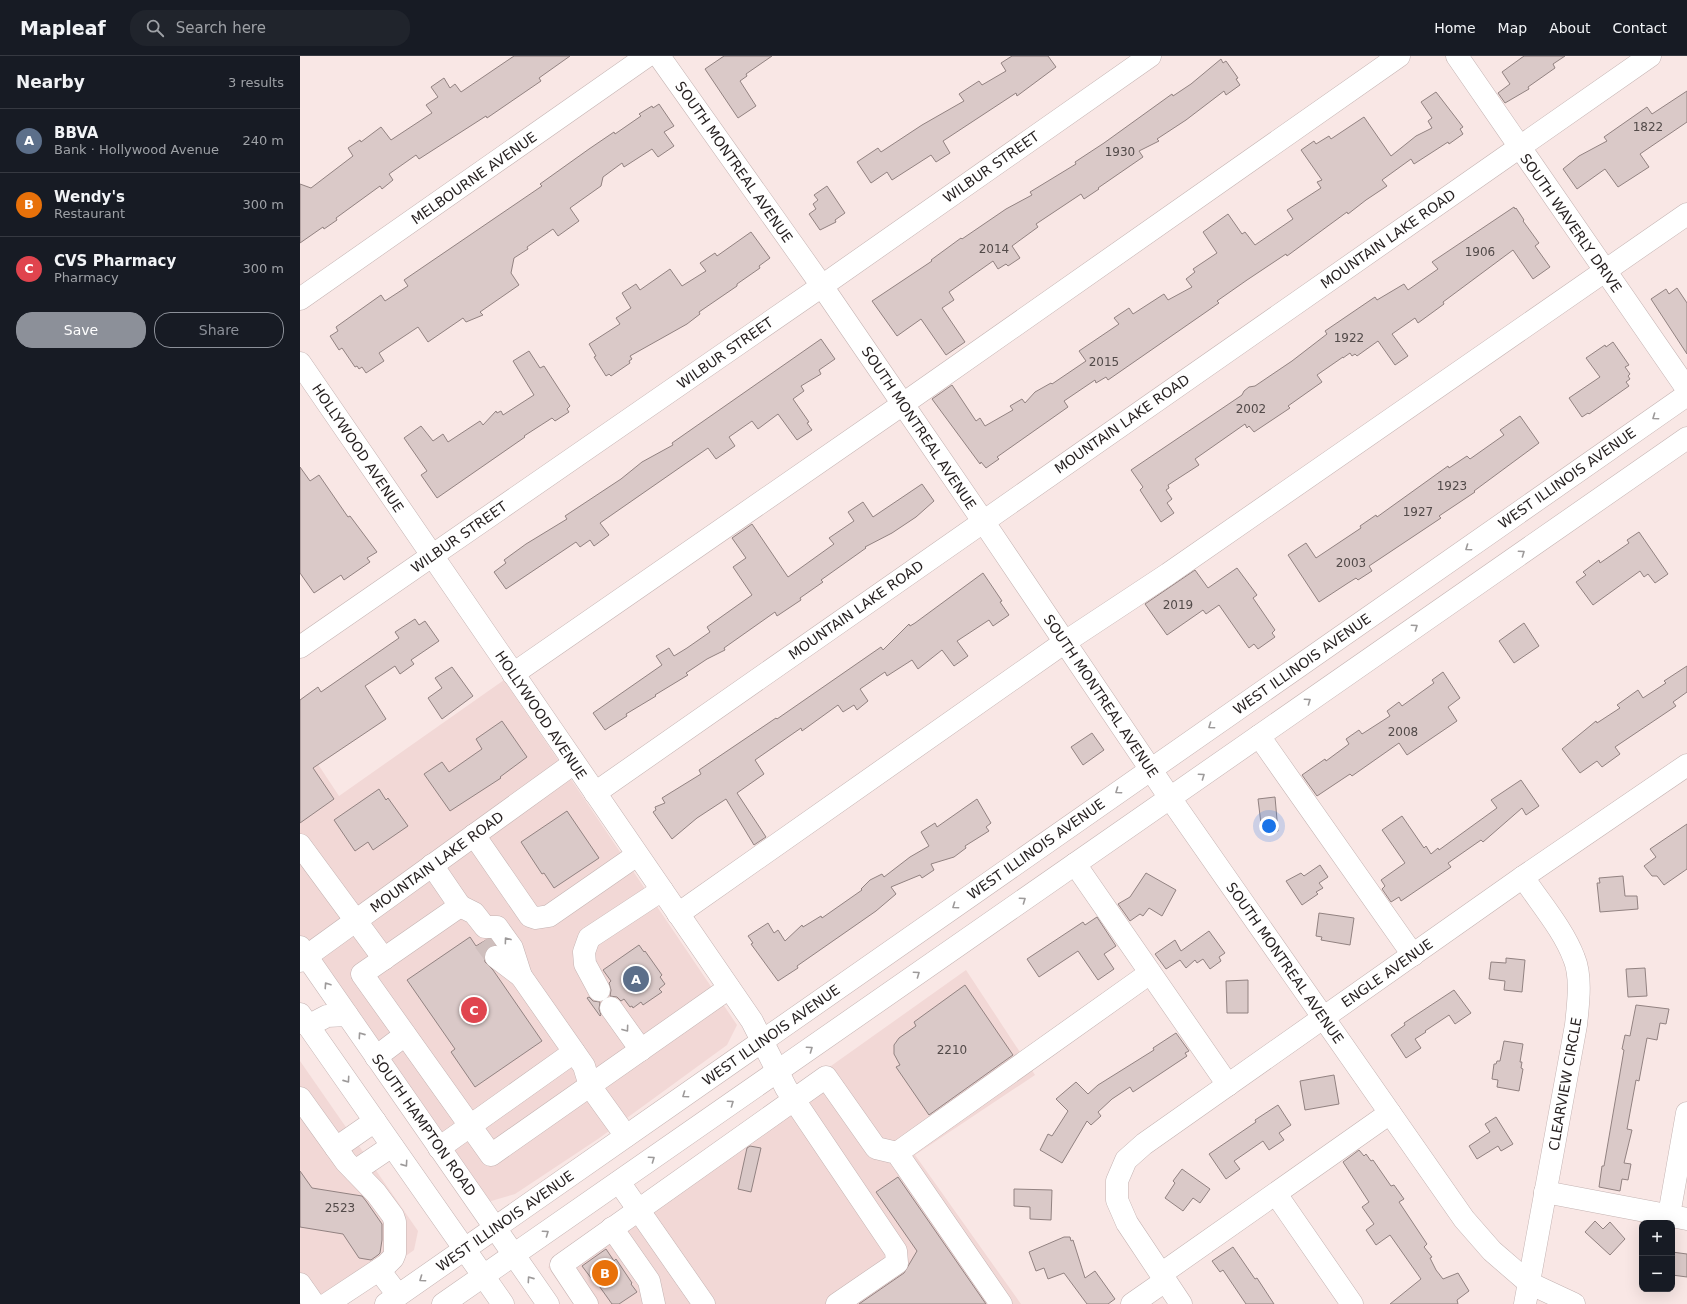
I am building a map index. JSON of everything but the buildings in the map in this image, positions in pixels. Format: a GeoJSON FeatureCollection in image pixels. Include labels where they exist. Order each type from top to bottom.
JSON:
{"type":"FeatureCollection","features":[{"type":"Feature","properties":{"kind":"street","name":"MELBOURNE AVENUE"},"geometry":{"type":"LineString","coordinates":[[300,299],[647,56]]}},
{"type":"Feature","properties":{"kind":"street","name":"SOUTH MONTREAL AVENUE"},"geometry":{"type":"LineString","coordinates":[[659,56],[822,286],[1150,769],[1464,1219],[1492,1251],[1529,1283],[1574,1304]]}},
{"type":"Feature","properties":{"kind":"street","name":"WILBUR STREET"},"geometry":{"type":"LineString","coordinates":[[300,647],[822,286],[1150,56]]}},
{"type":"Feature","properties":{"kind":"street"},"geometry":{"type":"LineString","coordinates":[[513,674],[903,404],[1399,56]]}},
{"type":"Feature","properties":{"kind":"street","name":"SOUTH WAVERLY DRIVE"},"geometry":{"type":"LineString","coordinates":[[1457,56],[1519,148],[1687,389]]}},
{"type":"Feature","properties":{"kind":"street","name":"MOUNTAIN LAKE ROAD"},"geometry":{"type":"LineString","coordinates":[[595,793],[1650,56]]}},
{"type":"Feature","properties":{"kind":"street"},"geometry":{"type":"LineString","coordinates":[[678,914],[1065,642],[1168,574],[1687,214]]}},
{"type":"Feature","properties":{"kind":"street","name":"HOLLYWOOD AVENUE"},"geometry":{"type":"LineString","coordinates":[[300,363],[574,764],[752,1021],[786,1088],[896,1251],[897,1263],[837,1304]]}},
{"type":"Feature","properties":{"kind":"street","name":"WEST ILLINOIS AVENUE"},"geometry":{"type":"LineString","coordinates":[[392,1300],[1687,395]]}},
{"type":"Feature","properties":{"kind":"street"},"geometry":{"type":"LineString","coordinates":[[443,1304],[1687,438]]}},
{"type":"Feature","properties":{"kind":"street"},"geometry":{"type":"LineString","coordinates":[[1422,580],[1442,609]]}},
{"type":"Feature","properties":{"kind":"street"},"geometry":{"type":"LineString","coordinates":[[1259,736],[1413,955]]}},
{"type":"Feature","properties":{"kind":"street","name":"MOUNTAIN LAKE ROAD"},"geometry":{"type":"LineString","coordinates":[[302,954],[356,920],[574,764]]}},
{"type":"Feature","properties":{"kind":"street","name":"ENGLE AVENUE"},"geometry":{"type":"LineString","coordinates":[[1181,1304],[1127,1224],[1117,1200],[1117,1181],[1126,1160],[1144,1144],[1324,1017],[1687,765]]}},
{"type":"Feature","properties":{"kind":"street"},"geometry":{"type":"LineString","coordinates":[[474,835],[530,916],[536,918],[548,916],[637,855]]}},
{"type":"Feature","properties":{"kind":"street"},"geometry":{"type":"LineString","coordinates":[[300,845],[384,959]]}},
{"type":"Feature","properties":{"kind":"street"},"geometry":{"type":"LineString","coordinates":[[1075,864],[1228,1085]]}},
{"type":"Feature","properties":{"kind":"street"},"geometry":{"type":"LineString","coordinates":[[432,865],[460,906],[474,913],[488,942],[521,976],[584,1066],[590,1086],[626,1136]]}},
{"type":"Feature","properties":{"kind":"street","name":"CLEARVIEW CIRCLE"},"geometry":{"type":"LineString","coordinates":[[1523,878],[1561,933],[1575,959],[1579,991],[1576,1025],[1525,1304]]}},
{"type":"Feature","properties":{"kind":"street"},"geometry":{"type":"LineString","coordinates":[[599,990],[585,964],[584,952],[589,938],[662,890]]}},
{"type":"Feature","properties":{"kind":"street"},"geometry":{"type":"LineString","coordinates":[[460,906],[362,974],[472,1126],[491,1155],[729,988]]}},
{"type":"Feature","properties":{"kind":"street"},"geometry":{"type":"LineString","coordinates":[[488,942],[497,927],[512,948],[521,976]]}},
{"type":"Feature","properties":{"kind":"street","name":"SOUTH HAMPTON ROAD"},"geometry":{"type":"LineString","coordinates":[[302,954],[347,1015],[548,1304]]}},
{"type":"Feature","properties":{"kind":"street"},"geometry":{"type":"LineString","coordinates":[[897,1153],[1150,973]]}},
{"type":"Feature","properties":{"kind":"street"},"geometry":{"type":"LineString","coordinates":[[611,1008],[642,1050]]}},
{"type":"Feature","properties":{"kind":"street"},"geometry":{"type":"LineString","coordinates":[[347,1015],[327,1016],[303,1024],[376,1121],[503,1304]]}},
{"type":"Feature","properties":{"kind":"street"},"geometry":{"type":"LineString","coordinates":[[376,1057],[405,1035]]}},
{"type":"Feature","properties":{"kind":"street"},"geometry":{"type":"LineString","coordinates":[[439,1148],[574,1052]]}},
{"type":"Feature","properties":{"kind":"street"},"geometry":{"type":"LineString","coordinates":[[562,1267],[638,1210],[826,1077],[876,1148],[897,1153],[1001,1304]]}},
{"type":"Feature","properties":{"kind":"street"},"geometry":{"type":"LineString","coordinates":[[300,1098],[336,1148],[376,1193],[395,1222],[395,1253],[393,1258],[338,1301]]}},
{"type":"Feature","properties":{"kind":"street"},"geometry":{"type":"LineString","coordinates":[[1132,1304],[1163,1277],[1390,1113]]}},
{"type":"Feature","properties":{"kind":"street"},"geometry":{"type":"LineString","coordinates":[[1545,1192],[1678,1217],[1687,1113]]}},
{"type":"Feature","properties":{"kind":"street"},"geometry":{"type":"LineString","coordinates":[[336,1148],[376,1121]]}},
{"type":"Feature","properties":{"kind":"street"},"geometry":{"type":"LineString","coordinates":[[355,1171],[392,1146]]}},
{"type":"Feature","properties":{"kind":"street"},"geometry":{"type":"LineString","coordinates":[[619,1182],[704,1304]]}},
{"type":"Feature","properties":{"kind":"street"},"geometry":{"type":"LineString","coordinates":[[1276,1194],[1352,1304]]}},
{"type":"Feature","properties":{"kind":"street"},"geometry":{"type":"LineString","coordinates":[[613,1230],[615,1247],[643,1286],[646,1294],[644,1304]]}},
{"type":"Feature","properties":{"kind":"street"},"geometry":{"type":"LineString","coordinates":[[613,1230],[650,1282],[654,1304]]}},
{"type":"Feature","properties":{"kind":"street"},"geometry":{"type":"LineString","coordinates":[[562,1267],[587,1304]]}},
{"type":"Feature","properties":{"kind":"street"},"geometry":{"type":"LineString","coordinates":[[562,1267],[576,1271],[600,1304]]}},
{"type":"Feature","properties":{"kind":"street"},"geometry":{"type":"LineString","coordinates":[[379,1270],[392,1300]]}},
{"type":"Feature","properties":{"kind":"street"},"geometry":{"type":"LineString","coordinates":[[300,1284],[314,1304]]}},
{"type":"Feature","properties":{"kind":"shaded area"},"geometry":{"type":"Polygon","coordinates":[[[504,680],[737,1025],[727,1045],[598,1139],[515,1194],[488,1202],[300,936],[300,737],[339,796],[504,680]]]}},
{"type":"Feature","properties":{"kind":"shaded area"},"geometry":{"type":"Polygon","coordinates":[[[966,970],[1035,1075],[915,1155],[1021,1304],[573,1304],[548,1267],[966,970]]]}},
{"type":"Feature","properties":{"kind":"shaded area"},"geometry":{"type":"Polygon","coordinates":[[[300,1061],[418,1231],[414,1250],[339,1304],[300,1304],[300,1061]]]}},
{"type":"Feature","properties":{"kind":"tunnel"},"geometry":{"type":"LineString","coordinates":[[484,941],[496,957]]}},
{"type":"Feature","properties":{"kind":"place","name":"BBVA"},"geometry":{"type":"Point","coordinates":[636,979]}},
{"type":"Feature","properties":{"kind":"place","name":"CVS Pharmacy"},"geometry":{"type":"Point","coordinates":[474,1010]}},
{"type":"Feature","properties":{"kind":"place","name":"Wendy's"},"geometry":{"type":"Point","coordinates":[605,1273]}}]}
